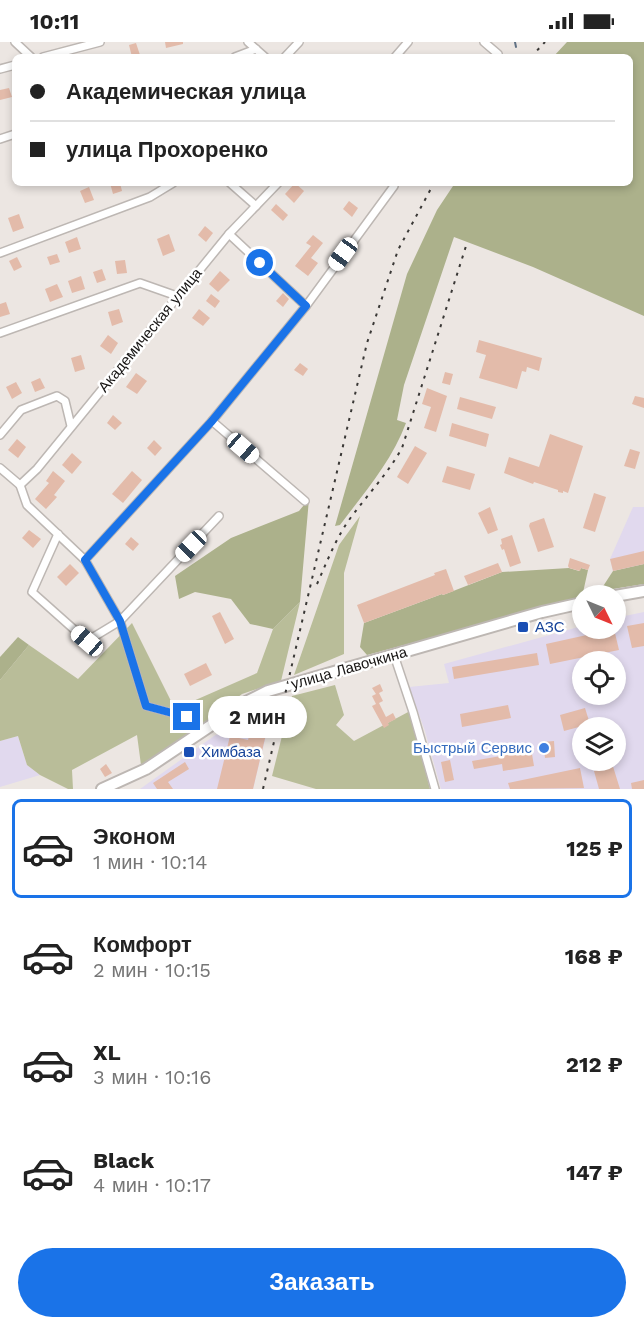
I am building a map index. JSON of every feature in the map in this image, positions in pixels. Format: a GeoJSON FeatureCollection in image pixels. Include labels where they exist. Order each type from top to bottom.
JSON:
{"type":"FeatureCollection","features":[{"type":"Feature","properties":{"kind":"main road"},"geometry":{"type":"LineString","coordinates":[[626,594],[644,591]]}},
{"type":"Feature","properties":{"kind":"main road","name":"улица Лавочкина"},"geometry":{"type":"LineString","coordinates":[[102,789],[146,769],[246,702],[268,691],[572,606]]}},
{"type":"Feature","properties":{"kind":"street"},"geometry":{"type":"LineString","coordinates":[[15,42],[28,54]]}},
{"type":"Feature","properties":{"kind":"street"},"geometry":{"type":"LineString","coordinates":[[55,54],[100,42]]}},
{"type":"Feature","properties":{"kind":"street"},"geometry":{"type":"LineString","coordinates":[[248,42],[262,54]]}},
{"type":"Feature","properties":{"kind":"street"},"geometry":{"type":"LineString","coordinates":[[288,54],[299,42]]}},
{"type":"Feature","properties":{"kind":"street"},"geometry":{"type":"LineString","coordinates":[[398,54],[408,42]]}},
{"type":"Feature","properties":{"kind":"street"},"geometry":{"type":"LineString","coordinates":[[484,42],[495,54]]}},
{"type":"Feature","properties":{"kind":"street"},"geometry":{"type":"LineString","coordinates":[[243,54],[256,49]]}},
{"type":"Feature","properties":{"kind":"street"},"geometry":{"type":"LineString","coordinates":[[0,253],[150,197],[168,186]]}},
{"type":"Feature","properties":{"kind":"street"},"geometry":{"type":"LineString","coordinates":[[233,186],[256,206]]}},
{"type":"Feature","properties":{"kind":"street","name":"Академическая улица"},"geometry":{"type":"LineString","coordinates":[[20,485],[37,469],[229,234],[275,186]]}},
{"type":"Feature","properties":{"kind":"street"},"geometry":{"type":"LineString","coordinates":[[85,560],[212,421],[306,306],[394,186]]}},
{"type":"Feature","properties":{"kind":"street"},"geometry":{"type":"LineString","coordinates":[[229,234],[306,306]]}},
{"type":"Feature","properties":{"kind":"street"},"geometry":{"type":"LineString","coordinates":[[0,333],[140,283],[177,296]]}},
{"type":"Feature","properties":{"kind":"street"},"geometry":{"type":"LineString","coordinates":[[0,435],[21,410],[57,396],[65,401],[71,426]]}},
{"type":"Feature","properties":{"kind":"street"},"geometry":{"type":"LineString","coordinates":[[212,421],[304,501]]}},
{"type":"Feature","properties":{"kind":"street"},"geometry":{"type":"LineString","coordinates":[[0,468],[20,485],[27,505],[85,560],[120,621],[146,706],[187,717],[196,735]]}},
{"type":"Feature","properties":{"kind":"street"},"geometry":{"type":"LineString","coordinates":[[58,534],[32,592],[87,641],[120,621],[219,516]]}},
{"type":"Feature","properties":{"kind":"street"},"geometry":{"type":"LineString","coordinates":[[394,655],[435,789]]}},
{"type":"Feature","properties":{"kind":"shaded area"},"geometry":{"type":"Polygon","coordinates":[[[633,507],[644,507],[644,564],[613,571],[610,559],[633,507]]]}},
{"type":"Feature","properties":{"kind":"shaded area"},"geometry":{"type":"Polygon","coordinates":[[[644,612],[644,789],[441,789],[425,731],[409,687],[449,683],[444,664],[572,629],[572,639],[626,639],[626,616],[644,612]]]}},
{"type":"Feature","properties":{"kind":"shaded area","name":"Химбаза"},"geometry":{"type":"Polygon","coordinates":[[[264,710],[271,716],[253,789],[140,789],[214,736],[264,710]]]}},
{"type":"Feature","properties":{"kind":"shaded area"},"geometry":{"type":"Polygon","coordinates":[[[18,736],[27,765],[40,775],[0,787],[0,741],[18,736]]]}},
{"type":"Feature","properties":{"kind":"green space"},"geometry":{"type":"Polygon","coordinates":[[[567,42],[644,42],[644,316],[533,267],[454,237],[404,385],[397,420],[406,423],[377,476],[340,525],[335,526],[407,274],[437,210],[453,186],[633,186],[633,54],[556,54],[567,42]]]}},
{"type":"Feature","properties":{"kind":"green space"},"geometry":{"type":"Polygon","coordinates":[[[309,499],[300,602],[273,629],[250,624],[231,599],[195,592],[179,599],[175,576],[231,538],[299,511],[309,499]]]}},
{"type":"Feature","properties":{"kind":"green space"},"geometry":{"type":"Polygon","coordinates":[[[360,516],[344,573],[344,654],[294,675],[339,545],[360,516]]]}},
{"type":"Feature","properties":{"kind":"green space"},"geometry":{"type":"Polygon","coordinates":[[[644,564],[644,584],[626,587],[626,585],[604,585],[613,571],[644,564]]]}},
{"type":"Feature","properties":{"kind":"green space"},"geometry":{"type":"Polygon","coordinates":[[[569,568],[579,571],[581,568],[588,570],[585,585],[572,585],[572,600],[367,655],[360,647],[364,623],[502,572],[569,568]]]}},
{"type":"Feature","properties":{"kind":"green space"},"geometry":{"type":"Polygon","coordinates":[[[300,602],[281,681],[242,694],[177,744],[141,765],[137,735],[72,770],[73,789],[68,789],[40,775],[27,765],[18,736],[0,741],[0,680],[29,645],[78,679],[132,623],[175,709],[257,673],[273,629],[300,602]]]}},
{"type":"Feature","properties":{"kind":"green space"},"geometry":{"type":"Polygon","coordinates":[[[18,637],[29,645],[0,680],[0,657],[18,637]]]}},
{"type":"Feature","properties":{"kind":"green space"},"geometry":{"type":"Polygon","coordinates":[[[335,685],[344,715],[336,725],[354,741],[410,711],[430,789],[316,789],[272,776],[292,696],[335,685]]]}},
{"type":"Feature","properties":{"kind":"building"},"geometry":{"type":"Polygon","coordinates":[[[165,42],[183,42],[183,44],[166,48],[165,42]]]}},
{"type":"Feature","properties":{"kind":"building"},"geometry":{"type":"Polygon","coordinates":[[[136,43],[140,54],[131,54],[129,45],[136,43]]]}},
{"type":"Feature","properties":{"kind":"building"},"geometry":{"type":"Polygon","coordinates":[[[9,88],[12,97],[0,100],[0,90],[9,88]]]}},
{"type":"Feature","properties":{"kind":"building"},"geometry":{"type":"Polygon","coordinates":[[[111,186],[121,186],[122,191],[113,194],[111,186]]]}},
{"type":"Feature","properties":{"kind":"building"},"geometry":{"type":"Polygon","coordinates":[[[292,186],[298,186],[304,191],[294,203],[285,194],[292,186]]]}},
{"type":"Feature","properties":{"kind":"building"},"geometry":{"type":"Polygon","coordinates":[[[89,187],[94,200],[85,203],[80,191],[89,187]]]}},
{"type":"Feature","properties":{"kind":"building"},"geometry":{"type":"Polygon","coordinates":[[[349,201],[358,208],[352,217],[343,209],[349,201]]]}},
{"type":"Feature","properties":{"kind":"building"},"geometry":{"type":"Polygon","coordinates":[[[276,204],[288,215],[283,221],[271,210],[276,204]]]}},
{"type":"Feature","properties":{"kind":"building"},"geometry":{"type":"Polygon","coordinates":[[[19,214],[24,228],[13,232],[8,218],[19,214]]]}},
{"type":"Feature","properties":{"kind":"building"},"geometry":{"type":"Polygon","coordinates":[[[205,226],[213,233],[206,242],[198,235],[205,226]]]}},
{"type":"Feature","properties":{"kind":"building"},"geometry":{"type":"Polygon","coordinates":[[[169,234],[175,251],[163,256],[157,239],[169,234]]]}},
{"type":"Feature","properties":{"kind":"building"},"geometry":{"type":"Polygon","coordinates":[[[313,235],[323,243],[311,258],[318,263],[308,276],[295,266],[311,246],[306,243],[313,235]]]}},
{"type":"Feature","properties":{"kind":"building"},"geometry":{"type":"Polygon","coordinates":[[[77,237],[81,249],[69,253],[65,242],[77,237]]]}},
{"type":"Feature","properties":{"kind":"building"},"geometry":{"type":"Polygon","coordinates":[[[57,254],[60,262],[50,265],[47,257],[57,254]]]}},
{"type":"Feature","properties":{"kind":"building"},"geometry":{"type":"Polygon","coordinates":[[[17,257],[22,267],[14,271],[9,261],[17,257]]]}},
{"type":"Feature","properties":{"kind":"building"},"geometry":{"type":"Polygon","coordinates":[[[125,260],[127,273],[117,274],[115,261],[125,260]]]}},
{"type":"Feature","properties":{"kind":"building"},"geometry":{"type":"Polygon","coordinates":[[[102,269],[106,280],[97,283],[93,272],[102,269]]]}},
{"type":"Feature","properties":{"kind":"building"},"geometry":{"type":"Polygon","coordinates":[[[220,271],[230,280],[218,292],[209,284],[220,271]]]}},
{"type":"Feature","properties":{"kind":"building"},"geometry":{"type":"Polygon","coordinates":[[[81,276],[85,289],[72,293],[68,281],[81,276]]]}},
{"type":"Feature","properties":{"kind":"building"},"geometry":{"type":"Polygon","coordinates":[[[57,284],[63,297],[50,302],[45,289],[57,284]]]}},
{"type":"Feature","properties":{"kind":"building"},"geometry":{"type":"Polygon","coordinates":[[[283,293],[289,299],[283,307],[276,301],[283,293]]]}},
{"type":"Feature","properties":{"kind":"building"},"geometry":{"type":"Polygon","coordinates":[[[211,294],[220,301],[215,308],[206,301],[211,294]]]}},
{"type":"Feature","properties":{"kind":"building"},"geometry":{"type":"Polygon","coordinates":[[[6,302],[10,314],[0,317],[0,304],[6,302]]]}},
{"type":"Feature","properties":{"kind":"building"},"geometry":{"type":"Polygon","coordinates":[[[119,309],[123,322],[112,326],[108,312],[119,309]]]}},
{"type":"Feature","properties":{"kind":"building"},"geometry":{"type":"Polygon","coordinates":[[[199,309],[210,318],[203,326],[192,318],[199,309]]]}},
{"type":"Feature","properties":{"kind":"building"},"geometry":{"type":"Polygon","coordinates":[[[108,335],[118,343],[111,354],[100,346],[108,335]]]}},
{"type":"Feature","properties":{"kind":"building"},"geometry":{"type":"Polygon","coordinates":[[[479,340],[542,358],[539,371],[527,367],[526,372],[522,371],[517,389],[479,378],[486,355],[476,352],[479,340]]]}},
{"type":"Feature","properties":{"kind":"building"},"geometry":{"type":"Polygon","coordinates":[[[81,355],[85,369],[75,372],[71,358],[81,355]]]}},
{"type":"Feature","properties":{"kind":"building"},"geometry":{"type":"Polygon","coordinates":[[[300,363],[308,369],[303,376],[294,370],[300,363]]]}},
{"type":"Feature","properties":{"kind":"building"},"geometry":{"type":"Polygon","coordinates":[[[445,372],[453,374],[450,385],[442,383],[445,372]]]}},
{"type":"Feature","properties":{"kind":"building"},"geometry":{"type":"Polygon","coordinates":[[[136,373],[147,381],[137,394],[126,387],[136,373]]]}},
{"type":"Feature","properties":{"kind":"building"},"geometry":{"type":"Polygon","coordinates":[[[40,378],[45,388],[35,392],[31,382],[40,378]]]}},
{"type":"Feature","properties":{"kind":"building"},"geometry":{"type":"Polygon","coordinates":[[[16,382],[22,393],[12,399],[6,387],[16,382]]]}},
{"type":"Feature","properties":{"kind":"building"},"geometry":{"type":"Polygon","coordinates":[[[427,388],[447,396],[436,432],[424,428],[431,407],[422,404],[427,388]]]}},
{"type":"Feature","properties":{"kind":"building"},"geometry":{"type":"Polygon","coordinates":[[[635,396],[644,398],[644,408],[632,404],[635,396]]]}},
{"type":"Feature","properties":{"kind":"building"},"geometry":{"type":"Polygon","coordinates":[[[460,397],[496,407],[492,419],[457,409],[460,397]]]}},
{"type":"Feature","properties":{"kind":"building"},"geometry":{"type":"Polygon","coordinates":[[[113,415],[122,423],[115,430],[107,423],[113,415]]]}},
{"type":"Feature","properties":{"kind":"building"},"geometry":{"type":"Polygon","coordinates":[[[452,423],[489,434],[486,447],[449,436],[452,423]]]}},
{"type":"Feature","properties":{"kind":"building"},"geometry":{"type":"Polygon","coordinates":[[[550,434],[583,446],[568,493],[558,492],[558,490],[504,473],[509,457],[539,467],[550,434]]]}},
{"type":"Feature","properties":{"kind":"building"},"geometry":{"type":"Polygon","coordinates":[[[17,439],[26,447],[18,458],[8,450],[17,439]]]}},
{"type":"Feature","properties":{"kind":"building"},"geometry":{"type":"Polygon","coordinates":[[[154,440],[162,448],[155,456],[147,448],[154,440]]]}},
{"type":"Feature","properties":{"kind":"building"},"geometry":{"type":"Polygon","coordinates":[[[415,446],[427,453],[408,484],[397,477],[415,446]]]}},
{"type":"Feature","properties":{"kind":"building"},"geometry":{"type":"Polygon","coordinates":[[[630,449],[640,452],[635,469],[624,466],[630,449]]]}},
{"type":"Feature","properties":{"kind":"building"},"geometry":{"type":"Polygon","coordinates":[[[72,453],[82,462],[72,474],[62,465],[72,453]]]}},
{"type":"Feature","properties":{"kind":"building"},"geometry":{"type":"Polygon","coordinates":[[[447,466],[475,474],[470,490],[442,482],[447,466]]]}},
{"type":"Feature","properties":{"kind":"building"},"geometry":{"type":"Polygon","coordinates":[[[53,471],[65,481],[54,495],[57,497],[46,509],[35,499],[49,483],[46,481],[53,471]]]}},
{"type":"Feature","properties":{"kind":"building"},"geometry":{"type":"Polygon","coordinates":[[[132,471],[142,480],[123,503],[112,494],[132,471]]]}},
{"type":"Feature","properties":{"kind":"building"},"geometry":{"type":"Polygon","coordinates":[[[594,493],[606,497],[595,532],[583,528],[594,493]]]}},
{"type":"Feature","properties":{"kind":"building"},"geometry":{"type":"Polygon","coordinates":[[[490,507],[498,530],[488,534],[478,513],[490,507]]]}},
{"type":"Feature","properties":{"kind":"building"},"geometry":{"type":"Polygon","coordinates":[[[544,518],[554,547],[538,552],[529,526],[530,523],[544,518]]]}},
{"type":"Feature","properties":{"kind":"building"},"geometry":{"type":"Polygon","coordinates":[[[29,530],[41,539],[33,548],[22,538],[29,530]]]}},
{"type":"Feature","properties":{"kind":"building"},"geometry":{"type":"Polygon","coordinates":[[[512,535],[521,563],[510,567],[504,549],[502,550],[500,545],[502,544],[501,539],[512,535]]]}},
{"type":"Feature","properties":{"kind":"building"},"geometry":{"type":"Polygon","coordinates":[[[131,537],[139,544],[133,551],[125,544],[131,537]]]}},
{"type":"Feature","properties":{"kind":"building"},"geometry":{"type":"Polygon","coordinates":[[[644,551],[644,564],[613,571],[610,559],[644,551]]]}},
{"type":"Feature","properties":{"kind":"building"},"geometry":{"type":"Polygon","coordinates":[[[570,558],[590,565],[588,570],[581,568],[580,571],[569,568],[570,558]]]}},
{"type":"Feature","properties":{"kind":"building"},"geometry":{"type":"Polygon","coordinates":[[[498,563],[502,572],[468,585],[464,576],[498,563]]]}},
{"type":"Feature","properties":{"kind":"building"},"geometry":{"type":"Polygon","coordinates":[[[70,564],[79,573],[66,586],[57,577],[70,564]]]}},
{"type":"Feature","properties":{"kind":"building"},"geometry":{"type":"Polygon","coordinates":[[[446,569],[454,591],[364,623],[357,605],[446,569]]]}},
{"type":"Feature","properties":{"kind":"building"},"geometry":{"type":"Polygon","coordinates":[[[220,612],[234,639],[225,644],[212,616],[220,612]]]}},
{"type":"Feature","properties":{"kind":"building"},"geometry":{"type":"Polygon","coordinates":[[[644,623],[644,646],[632,648],[627,626],[644,623]]]}},
{"type":"Feature","properties":{"kind":"building"},"geometry":{"type":"Polygon","coordinates":[[[572,638],[616,639],[619,650],[572,651],[572,660],[550,664],[546,644],[572,638]]]}},
{"type":"Feature","properties":{"kind":"building"},"geometry":{"type":"Polygon","coordinates":[[[537,653],[539,665],[454,679],[452,667],[537,653]]]}},
{"type":"Feature","properties":{"kind":"building"},"geometry":{"type":"Polygon","coordinates":[[[206,663],[212,675],[190,686],[184,674],[206,663]]]}},
{"type":"Feature","properties":{"kind":"building"},"geometry":{"type":"Polygon","coordinates":[[[380,684],[383,691],[379,693],[383,701],[379,703],[386,717],[393,713],[396,719],[384,728],[372,706],[376,704],[372,696],[376,694],[372,688],[380,684]]]}},
{"type":"Feature","properties":{"kind":"building"},"geometry":{"type":"Polygon","coordinates":[[[508,705],[511,718],[462,727],[460,714],[508,705]]]}},
{"type":"Feature","properties":{"kind":"building"},"geometry":{"type":"Polygon","coordinates":[[[585,708],[588,717],[572,717],[572,729],[564,731],[560,715],[585,708]]]}},
{"type":"Feature","properties":{"kind":"building"},"geometry":{"type":"Polygon","coordinates":[[[253,722],[268,726],[253,789],[217,789],[230,736],[248,740],[253,722]]]}},
{"type":"Feature","properties":{"kind":"building"},"geometry":{"type":"Polygon","coordinates":[[[554,741],[555,757],[545,758],[543,742],[554,741]]]}},
{"type":"Feature","properties":{"kind":"building"},"geometry":{"type":"Polygon","coordinates":[[[531,748],[534,766],[503,771],[502,764],[474,769],[472,761],[531,748]]]}},
{"type":"Feature","properties":{"kind":"building"},"geometry":{"type":"Polygon","coordinates":[[[450,760],[454,780],[445,782],[441,762],[450,760]]]}},
{"type":"Feature","properties":{"kind":"building"},"geometry":{"type":"Polygon","coordinates":[[[185,762],[189,769],[168,782],[173,789],[157,789],[153,783],[185,762]]]}},
{"type":"Feature","properties":{"kind":"building"},"geometry":{"type":"Polygon","coordinates":[[[106,764],[112,773],[105,777],[100,769],[106,764]]]}},
{"type":"Feature","properties":{"kind":"building"},"geometry":{"type":"Polygon","coordinates":[[[572,770],[581,771],[584,788],[510,789],[508,783],[572,770]]]}},
{"type":"Feature","properties":{"kind":"building"},"geometry":{"type":"Polygon","coordinates":[[[594,771],[614,771],[620,789],[599,789],[594,771]]]}},
{"type":"Feature","properties":{"kind":"building"},"geometry":{"type":"Polygon","coordinates":[[[644,780],[644,789],[632,789],[631,783],[644,780]]]}},
{"type":"Feature","properties":{"kind":"waterway"},"geometry":{"type":"LineString","coordinates":[[515,42],[516,47]]}},
{"type":"Feature","properties":{"kind":"railway"},"geometry":{"type":"LineString","coordinates":[[534,54],[545,42]]}},
{"type":"Feature","properties":{"kind":"railway"},"geometry":{"type":"LineString","coordinates":[[263,789],[367,343],[398,250],[432,186]]}},
{"type":"Feature","properties":{"kind":"railway"},"geometry":{"type":"LineString","coordinates":[[317,584],[344,528],[402,448],[466,246]]}},
{"type":"Feature","properties":{"kind":"place","name":"АЗС"},"geometry":{"type":"Point","coordinates":[523,627]}},
{"type":"Feature","properties":{"kind":"place","name":"Быстрый Сервис"},"geometry":{"type":"Point","coordinates":[544,748]}},
{"type":"Feature","properties":{"kind":"place","name":"Химбаза"},"geometry":{"type":"Point","coordinates":[189,752]}},
{"type":"Feature","properties":{"kind":"route"},"geometry":{"type":"LineString","coordinates":[[187,717],[146,706],[120,621],[85,560],[212,421],[306,306],[260,263]]}}]}
